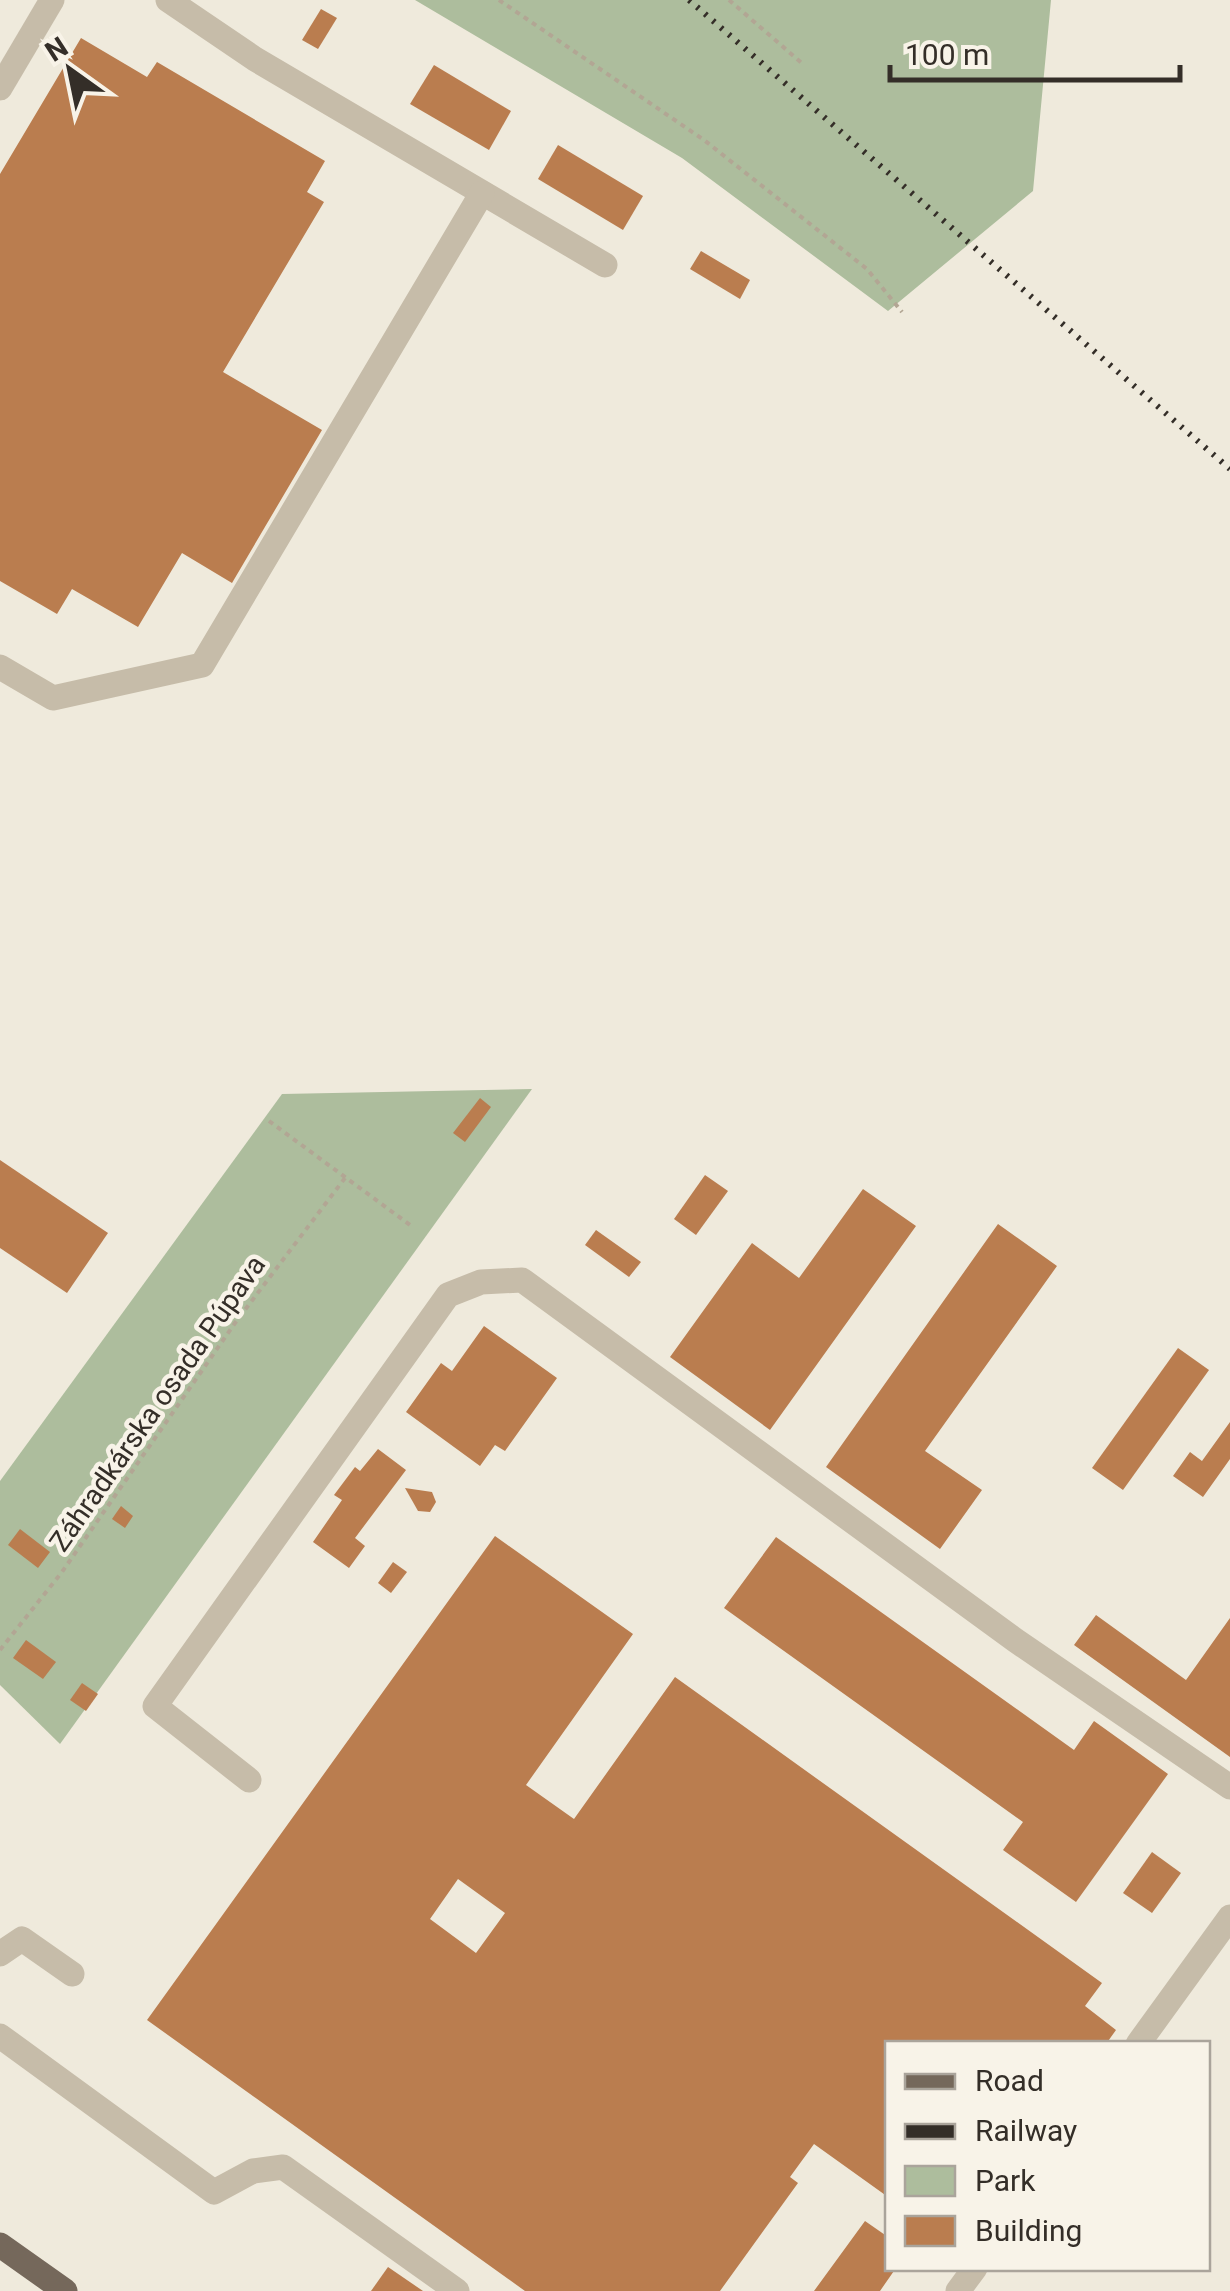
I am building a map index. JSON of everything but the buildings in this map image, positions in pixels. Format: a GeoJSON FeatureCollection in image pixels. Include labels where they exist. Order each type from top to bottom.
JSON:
{"type":"FeatureCollection","features":[{"type":"Feature","properties":{"kind":"main road"},"geometry":{"type":"LineString","coordinates":[[0,2245],[65,2291]]}},
{"type":"Feature","properties":{"kind":"lane"},"geometry":{"type":"LineString","coordinates":[[0,88],[52,0]]}},
{"type":"Feature","properties":{"kind":"lane"},"geometry":{"type":"LineString","coordinates":[[168,0],[255,59],[604,265]]}},
{"type":"Feature","properties":{"kind":"lane"},"geometry":{"type":"LineString","coordinates":[[0,666],[54,698],[202,664],[482,193]]}},
{"type":"Feature","properties":{"kind":"lane"},"geometry":{"type":"LineString","coordinates":[[249,1780],[155,1706],[448,1295],[481,1282],[522,1280],[1015,1640],[1230,1788]]}},
{"type":"Feature","properties":{"kind":"lane"},"geometry":{"type":"LineString","coordinates":[[1140,2041],[1230,1916]]}},
{"type":"Feature","properties":{"kind":"lane"},"geometry":{"type":"LineString","coordinates":[[0,1954],[22,1939],[72,1974]]}},
{"type":"Feature","properties":{"kind":"lane"},"geometry":{"type":"LineString","coordinates":[[0,2036],[214,2192],[253,2171],[283,2167],[457,2291]]}},
{"type":"Feature","properties":{"kind":"path"},"geometry":{"type":"LineString","coordinates":[[498,0],[704,140],[867,269],[902,312]]}},
{"type":"Feature","properties":{"kind":"path"},"geometry":{"type":"LineString","coordinates":[[729,0],[804,64]]}},
{"type":"Feature","properties":{"kind":"path"},"geometry":{"type":"LineString","coordinates":[[269,1122],[410,1225]]}},
{"type":"Feature","properties":{"kind":"path","name":"Záhradkárska osada Púpava"},"geometry":{"type":"LineString","coordinates":[[0,1650],[62,1572],[236,1323],[346,1178]]}},
{"type":"Feature","properties":{"kind":"green space"},"geometry":{"type":"Polygon","coordinates":[[[415,0],[1051,0],[1033,191],[888,311],[682,158],[415,0]]]}},
{"type":"Feature","properties":{"kind":"green space"},"geometry":{"type":"Polygon","coordinates":[[[532,1089],[60,1744],[0,1685],[0,1481],[282,1094],[532,1089]]]}},
{"type":"Feature","properties":{"kind":"railway"},"geometry":{"type":"LineString","coordinates":[[689,0],[1230,469]]}}]}
